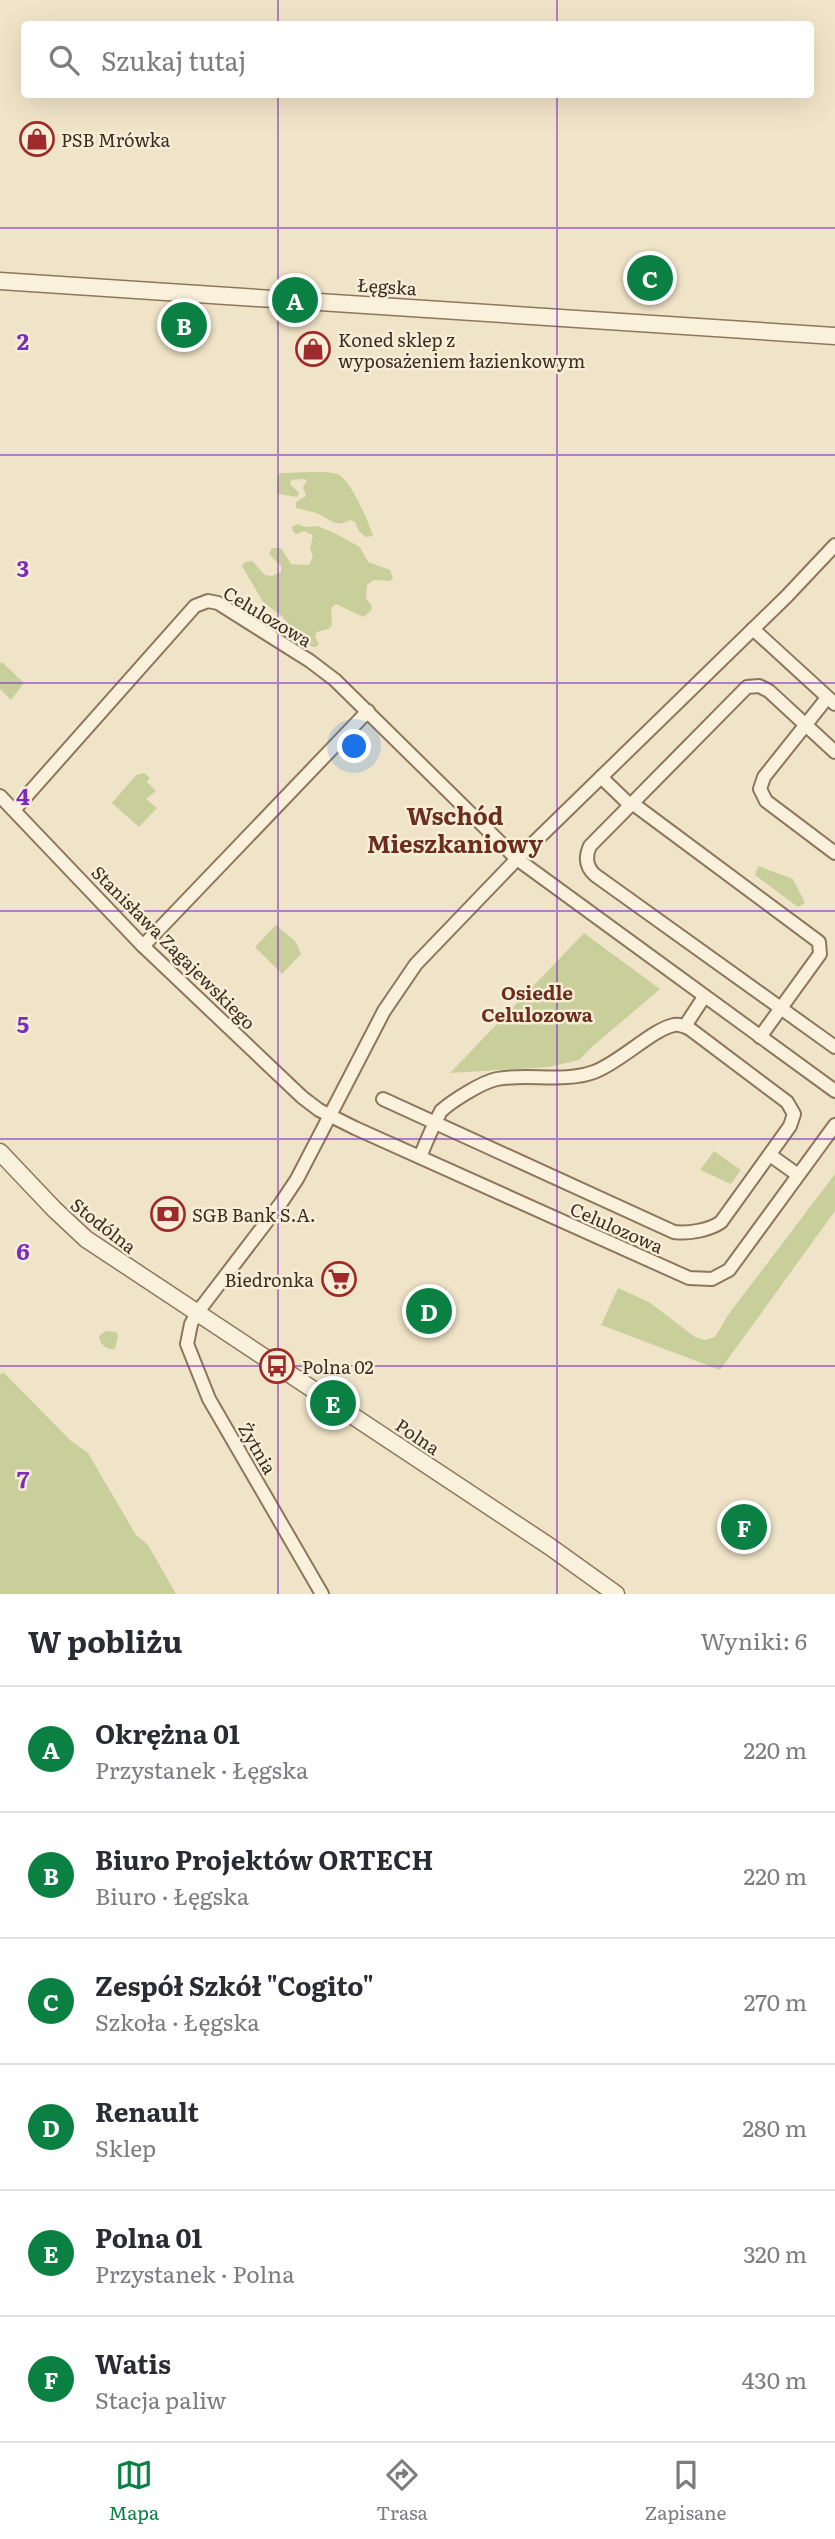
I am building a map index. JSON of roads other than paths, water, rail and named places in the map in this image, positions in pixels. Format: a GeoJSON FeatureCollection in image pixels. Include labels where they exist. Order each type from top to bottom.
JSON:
{"type":"FeatureCollection","features":[{"type":"Feature","properties":{"kind":"street","name":"Łęgska"},"geometry":{"type":"LineString","coordinates":[[0,281],[835,336]]}},
{"type":"Feature","properties":{"kind":"street"},"geometry":{"type":"LineString","coordinates":[[197,1313],[297,1179],[384,1011],[403,980],[517,859],[800,583],[835,545]]}},
{"type":"Feature","properties":{"kind":"street","name":"Celulozowa"},"geometry":{"type":"LineString","coordinates":[[14,810],[195,606],[201,602],[218,603],[310,661],[368,711],[517,859],[835,1091]]}},
{"type":"Feature","properties":{"kind":"street"},"geometry":{"type":"LineString","coordinates":[[753,629],[831,701],[806,724],[762,780],[761,793],[766,801],[835,853]]}},
{"type":"Feature","properties":{"kind":"street"},"geometry":{"type":"LineString","coordinates":[[835,752],[765,688],[747,687],[590,846],[587,859],[592,872],[835,1047]]}},
{"type":"Feature","properties":{"kind":"street"},"geometry":{"type":"LineString","coordinates":[[143,946],[368,711]]}},
{"type":"Feature","properties":{"kind":"street"},"geometry":{"type":"LineString","coordinates":[[601,777],[631,804],[819,942],[820,954],[760,1037]]}},
{"type":"Feature","properties":{"kind":"street","name":"Stanisława Zagajewskiego"},"geometry":{"type":"LineString","coordinates":[[0,796],[143,946],[302,1097],[329,1116]]}},
{"type":"Feature","properties":{"kind":"street"},"geometry":{"type":"LineString","coordinates":[[685,1026],[704,997]]}},
{"type":"Feature","properties":{"kind":"street"},"geometry":{"type":"LineString","coordinates":[[383,1099],[435,1123],[680,1233],[718,1224],[793,1122],[794,1114],[791,1106],[685,1026],[670,1026],[608,1066],[589,1074],[491,1081],[444,1108],[435,1123],[420,1157]]}},
{"type":"Feature","properties":{"kind":"street","name":"Celulozowa"},"geometry":{"type":"LineString","coordinates":[[329,1116],[681,1275],[698,1280],[712,1279],[729,1270],[835,1125]]}},
{"type":"Feature","properties":{"kind":"street","name":"Stodólna"},"geometry":{"type":"LineString","coordinates":[[0,1152],[86,1239],[197,1313]]}},
{"type":"Feature","properties":{"kind":"street"},"geometry":{"type":"LineString","coordinates":[[770,1155],[798,1175]]}},
{"type":"Feature","properties":{"kind":"street","name":"Żytnia"},"geometry":{"type":"LineString","coordinates":[[197,1313],[188,1333],[187,1344],[204,1389],[322,1594]]}},
{"type":"Feature","properties":{"kind":"street","name":"Polna"},"geometry":{"type":"LineString","coordinates":[[197,1313],[549,1546],[616,1594]]}},
{"type":"Feature","properties":{"kind":"place","name":"PSB Mrówka"},"geometry":{"type":"Point","coordinates":[37,139]}},
{"type":"Feature","properties":{"kind":"place","name":"Zespół Szkół \"Cogito\""},"geometry":{"type":"Point","coordinates":[650,278]}},
{"type":"Feature","properties":{"kind":"place","name":"Okrężna 01"},"geometry":{"type":"Point","coordinates":[295,300]}},
{"type":"Feature","properties":{"kind":"place","name":"Biuro Projektów ORTECH"},"geometry":{"type":"Point","coordinates":[184,325]}},
{"type":"Feature","properties":{"kind":"place","name":"Koned sklep z wyposażeniem łazienkowym"},"geometry":{"type":"Point","coordinates":[313,349]}},
{"type":"Feature","properties":{"kind":"place","name":"SGB Bank S.A."},"geometry":{"type":"Point","coordinates":[168,1214]}},
{"type":"Feature","properties":{"kind":"place","name":"Biedronka"},"geometry":{"type":"Point","coordinates":[339,1279]}},
{"type":"Feature","properties":{"kind":"place","name":"Renault"},"geometry":{"type":"Point","coordinates":[429,1311]}},
{"type":"Feature","properties":{"kind":"place","name":"Polna 02"},"geometry":{"type":"Point","coordinates":[277,1366]}},
{"type":"Feature","properties":{"kind":"place","name":"Polna 01"},"geometry":{"type":"Point","coordinates":[333,1403]}},
{"type":"Feature","properties":{"kind":"place","name":"Watis"},"geometry":{"type":"Point","coordinates":[744,1527]}},
{"type":"Feature","properties":{"kind":"district","name":"Wschód Mieszkaniowy"},"geometry":{"type":"Point","coordinates":[455,828]}},
{"type":"Feature","properties":{"kind":"district","name":"Osiedle Celulozowa"},"geometry":{"type":"Point","coordinates":[537,1003]}}]}
